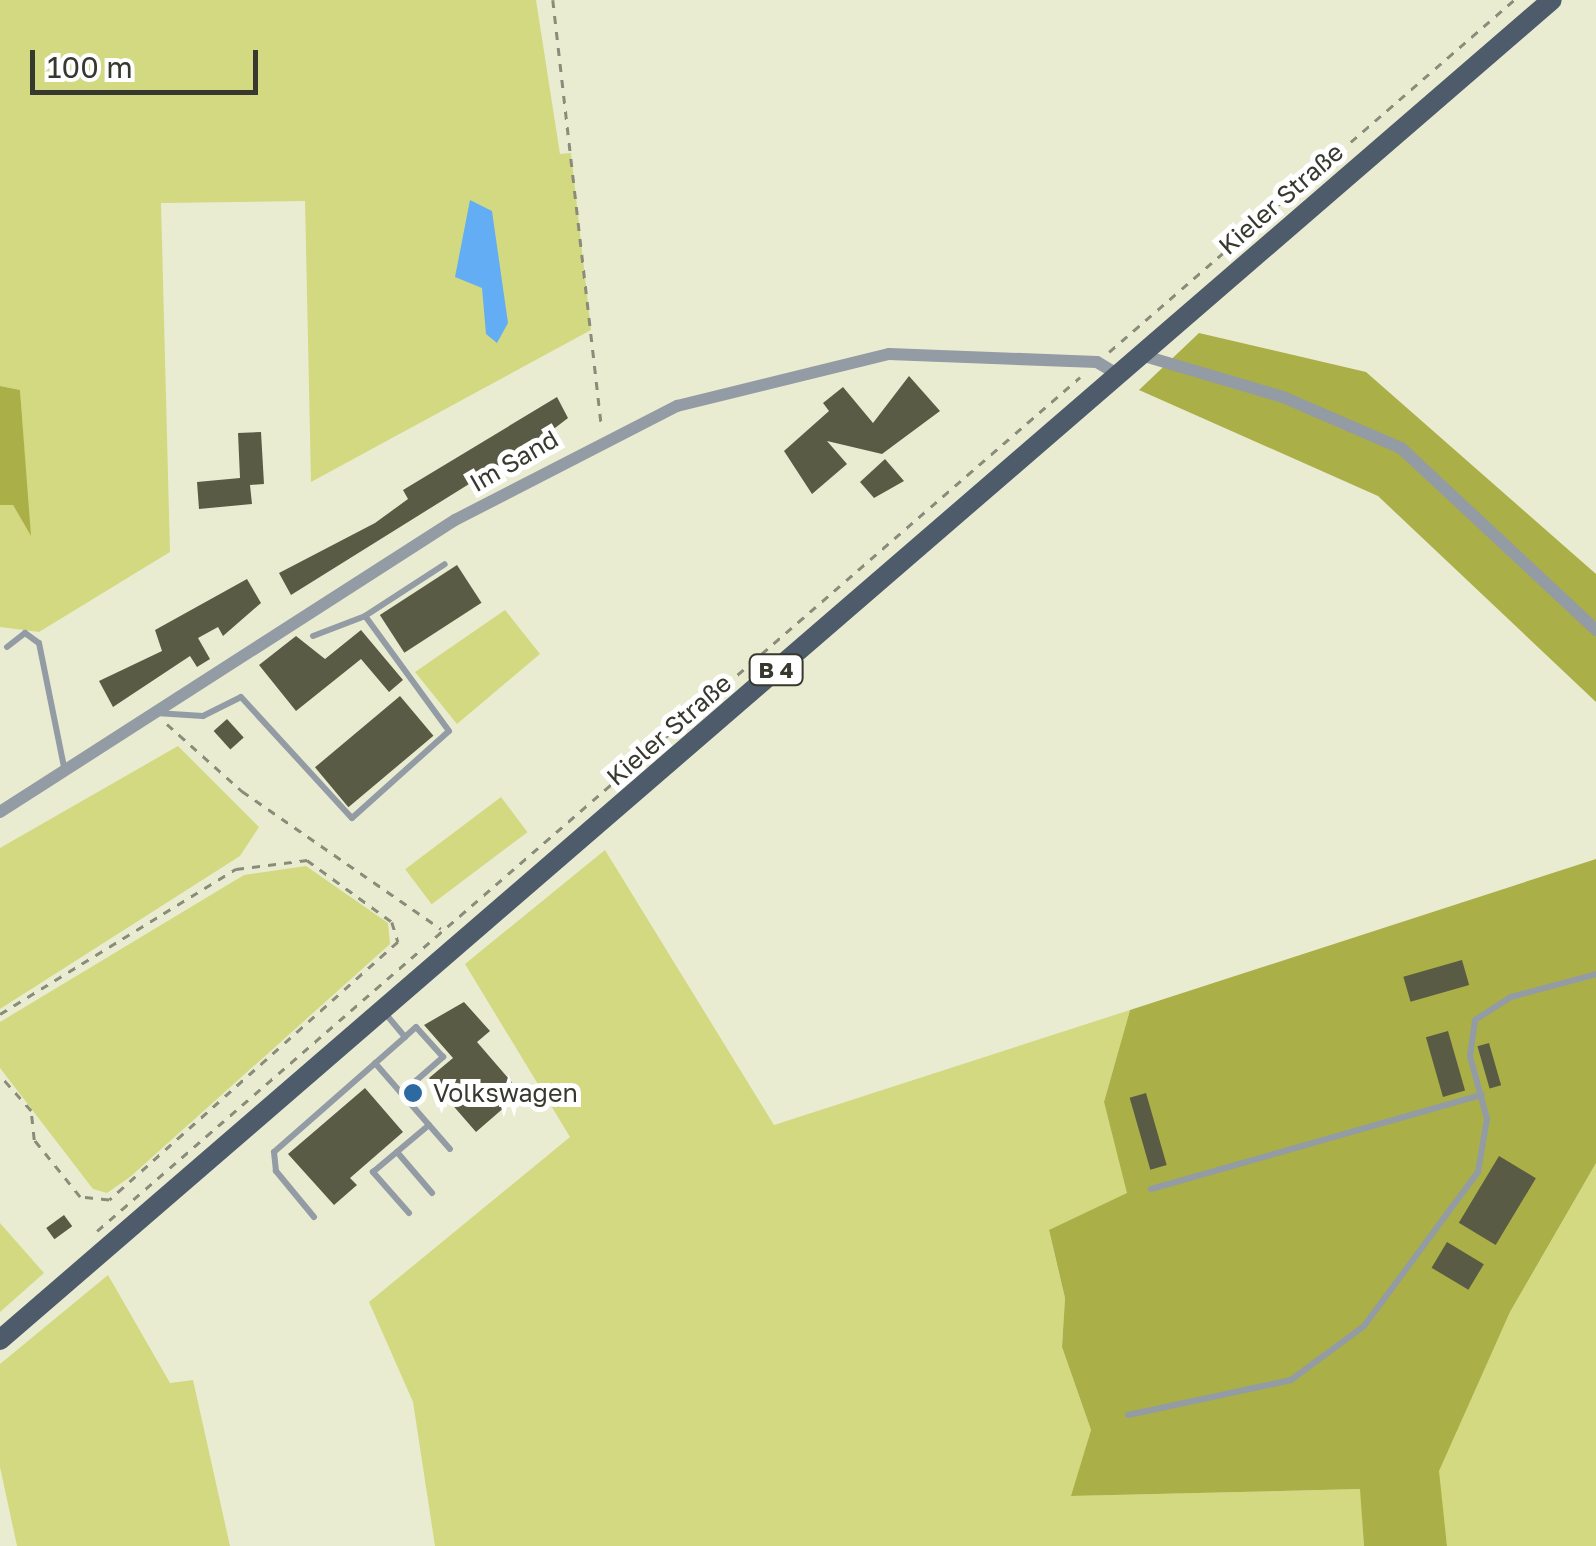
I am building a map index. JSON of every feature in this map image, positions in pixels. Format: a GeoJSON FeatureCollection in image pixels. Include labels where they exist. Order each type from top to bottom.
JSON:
{"type":"FeatureCollection","features":[{"type":"Feature","properties":{"kind":"main road","name":"Kieler Straße"},"geometry":{"type":"LineString","coordinates":[[0,1340],[1552,0]]}},
{"type":"Feature","properties":{"kind":"street","name":"Im Sand"},"geometry":{"type":"LineString","coordinates":[[0,812],[65,773],[320,602],[604,438],[728,387],[888,354],[1097,362],[1119,374]]}},
{"type":"Feature","properties":{"kind":"street"},"geometry":{"type":"LineString","coordinates":[[1140,355],[1283,397],[1401,448],[1596,630]]}},
{"type":"Feature","properties":{"kind":"lane"},"geometry":{"type":"LineString","coordinates":[[313,636],[365,616],[445,564]]}},
{"type":"Feature","properties":{"kind":"lane"},"geometry":{"type":"LineString","coordinates":[[155,713],[203,716],[241,697],[352,818],[449,731],[365,616]]}},
{"type":"Feature","properties":{"kind":"lane"},"geometry":{"type":"LineString","coordinates":[[7,647],[25,633],[39,643],[65,773]]}},
{"type":"Feature","properties":{"kind":"lane"},"geometry":{"type":"LineString","coordinates":[[1128,1416],[1291,1380],[1364,1326],[1478,1172],[1482,1095],[1468,1033],[1475,1020],[1511,997],[1596,974]]}},
{"type":"Feature","properties":{"kind":"lane"},"geometry":{"type":"LineString","coordinates":[[382,1010],[405,1037]]}},
{"type":"Feature","properties":{"kind":"lane"},"geometry":{"type":"LineString","coordinates":[[314,1216],[276,1171],[274,1152],[416,1028],[443,1058],[402,1093]]}},
{"type":"Feature","properties":{"kind":"lane"},"geometry":{"type":"LineString","coordinates":[[375,1064],[450,1149]]}},
{"type":"Feature","properties":{"kind":"lane"},"geometry":{"type":"LineString","coordinates":[[1151,1188],[1482,1095]]}},
{"type":"Feature","properties":{"kind":"lane"},"geometry":{"type":"LineString","coordinates":[[410,1212],[374,1172],[429,1125]]}},
{"type":"Feature","properties":{"kind":"lane"},"geometry":{"type":"LineString","coordinates":[[396,1152],[432,1192]]}},
{"type":"Feature","properties":{"kind":"path"},"geometry":{"type":"LineString","coordinates":[[553,0],[604,438]]}},
{"type":"Feature","properties":{"kind":"path"},"geometry":{"type":"LineString","coordinates":[[85,1242],[1514,0]]}},
{"type":"Feature","properties":{"kind":"path"},"geometry":{"type":"LineString","coordinates":[[155,713],[242,791],[441,929],[457,946]]}},
{"type":"Feature","properties":{"kind":"path"},"geometry":{"type":"LineString","coordinates":[[0,1014],[236,869],[307,860],[392,922],[398,942],[110,1200],[80,1197],[34,1140],[31,1111],[0,1076]]}},
{"type":"Feature","properties":{"kind":"green space"},"geometry":{"type":"Polygon","coordinates":[[[0,0],[536,0],[560,154],[571,153],[591,330],[311,482],[305,201],[161,203],[170,552],[39,632],[0,627],[0,505],[13,505],[30,534],[20,390],[0,386],[0,0]]]}},
{"type":"Feature","properties":{"kind":"green space"},"geometry":{"type":"Polygon","coordinates":[[[505,610],[540,654],[457,724],[415,672],[505,610]]]}},
{"type":"Feature","properties":{"kind":"green space"},"geometry":{"type":"Polygon","coordinates":[[[178,746],[259,827],[240,856],[0,1009],[0,848],[178,746]]]}},
{"type":"Feature","properties":{"kind":"green space"},"geometry":{"type":"Polygon","coordinates":[[[501,797],[527,832],[432,904],[405,869],[501,797]]]}},
{"type":"Feature","properties":{"kind":"green space"},"geometry":{"type":"Polygon","coordinates":[[[605,850],[774,1125],[1130,1010],[1104,1102],[1128,1194],[1049,1231],[1065,1298],[1062,1347],[1091,1430],[1072,1496],[1361,1489],[1364,1546],[435,1546],[413,1402],[369,1302],[570,1137],[465,964],[605,850]]]}},
{"type":"Feature","properties":{"kind":"green space"},"geometry":{"type":"Polygon","coordinates":[[[306,866],[388,923],[390,944],[130,1177],[107,1193],[93,1189],[0,1068],[0,1022],[244,875],[306,866]]]}},
{"type":"Feature","properties":{"kind":"green space"},"geometry":{"type":"Polygon","coordinates":[[[1596,1163],[1596,1546],[1447,1546],[1438,1471],[1510,1312],[1596,1163]]]}},
{"type":"Feature","properties":{"kind":"green space"},"geometry":{"type":"Polygon","coordinates":[[[0,1223],[44,1273],[0,1312],[0,1223]]]}},
{"type":"Feature","properties":{"kind":"green space"},"geometry":{"type":"Polygon","coordinates":[[[108,1275],[170,1383],[193,1380],[230,1546],[17,1546],[0,1467],[0,1364],[108,1275]]]}},
{"type":"Feature","properties":{"kind":"shaded area"},"geometry":{"type":"Polygon","coordinates":[[[1199,333],[1366,372],[1596,574],[1596,702],[1378,496],[1139,390],[1199,333]]]}},
{"type":"Feature","properties":{"kind":"shaded area"},"geometry":{"type":"Polygon","coordinates":[[[0,386],[20,390],[31,536],[13,505],[0,505],[0,386]]]}},
{"type":"Feature","properties":{"kind":"shaded area"},"geometry":{"type":"Polygon","coordinates":[[[1596,859],[1596,1163],[1510,1312],[1439,1471],[1447,1546],[1364,1546],[1360,1489],[1071,1496],[1091,1430],[1062,1347],[1065,1298],[1049,1230],[1127,1193],[1104,1102],[1130,1010],[1596,859]]]}},
{"type":"Feature","properties":{"kind":"water"},"geometry":{"type":"Polygon","coordinates":[[[470,200],[492,211],[508,323],[497,343],[486,334],[482,288],[455,277],[470,200]]]}},
{"type":"Feature","properties":{"kind":"building"},"geometry":{"type":"Polygon","coordinates":[[[909,376],[940,411],[882,454],[827,441],[847,464],[812,494],[784,451],[829,411],[823,403],[843,387],[873,423],[909,376]]]}},
{"type":"Feature","properties":{"kind":"building"},"geometry":{"type":"Polygon","coordinates":[[[557,397],[568,418],[538,441],[291,595],[279,573],[375,523],[408,499],[403,490],[557,397]]]}},
{"type":"Feature","properties":{"kind":"building"},"geometry":{"type":"Polygon","coordinates":[[[261,432],[264,484],[250,485],[252,504],[199,509],[197,482],[240,478],[238,433],[261,432]]]}},
{"type":"Feature","properties":{"kind":"building"},"geometry":{"type":"Polygon","coordinates":[[[885,459],[904,481],[874,498],[860,482],[885,459]]]}},
{"type":"Feature","properties":{"kind":"building"},"geometry":{"type":"Polygon","coordinates":[[[457,565],[482,603],[404,653],[380,615],[457,565]]]}},
{"type":"Feature","properties":{"kind":"building"},"geometry":{"type":"Polygon","coordinates":[[[247,579],[261,603],[223,636],[218,627],[198,638],[210,659],[197,667],[190,656],[113,707],[99,681],[162,651],[155,630],[247,579]]]}},
{"type":"Feature","properties":{"kind":"building"},"geometry":{"type":"Polygon","coordinates":[[[361,630],[403,680],[389,692],[361,659],[296,711],[259,665],[296,636],[325,659],[361,630]]]}},
{"type":"Feature","properties":{"kind":"building"},"geometry":{"type":"Polygon","coordinates":[[[400,696],[433,736],[348,807],[315,767],[400,696]]]}},
{"type":"Feature","properties":{"kind":"building"},"geometry":{"type":"Polygon","coordinates":[[[227,719],[244,738],[230,750],[214,731],[227,719]]]}},
{"type":"Feature","properties":{"kind":"building"},"geometry":{"type":"Polygon","coordinates":[[[1462,960],[1469,985],[1411,1002],[1403,977],[1462,960]]]}},
{"type":"Feature","properties":{"kind":"building"},"geometry":{"type":"Polygon","coordinates":[[[464,1002],[490,1031],[477,1042],[521,1093],[476,1132],[429,1078],[453,1058],[424,1025],[464,1002]]]}},
{"type":"Feature","properties":{"kind":"building"},"geometry":{"type":"Polygon","coordinates":[[[1448,1031],[1465,1091],[1443,1097],[1426,1037],[1448,1031]]]}},
{"type":"Feature","properties":{"kind":"building"},"geometry":{"type":"Polygon","coordinates":[[[1489,1043],[1501,1085],[1490,1089],[1477,1046],[1489,1043]]]}},
{"type":"Feature","properties":{"kind":"building"},"geometry":{"type":"Polygon","coordinates":[[[365,1088],[403,1132],[350,1178],[357,1185],[334,1205],[288,1154],[365,1088]]]}},
{"type":"Feature","properties":{"kind":"building"},"geometry":{"type":"Polygon","coordinates":[[[1146,1093],[1167,1165],[1150,1170],[1130,1098],[1146,1093]]]}},
{"type":"Feature","properties":{"kind":"building"},"geometry":{"type":"Polygon","coordinates":[[[1499,1156],[1536,1178],[1496,1245],[1459,1223],[1499,1156]]]}},
{"type":"Feature","properties":{"kind":"building"},"geometry":{"type":"Polygon","coordinates":[[[64,1215],[72,1226],[54,1239],[46,1228],[64,1215]]]}},
{"type":"Feature","properties":{"kind":"building"},"geometry":{"type":"Polygon","coordinates":[[[1447,1242],[1484,1264],[1468,1290],[1432,1268],[1447,1242]]]}},
{"type":"Feature","properties":{"kind":"place","name":"Volkswagen"},"geometry":{"type":"Point","coordinates":[413,1093]}}]}
